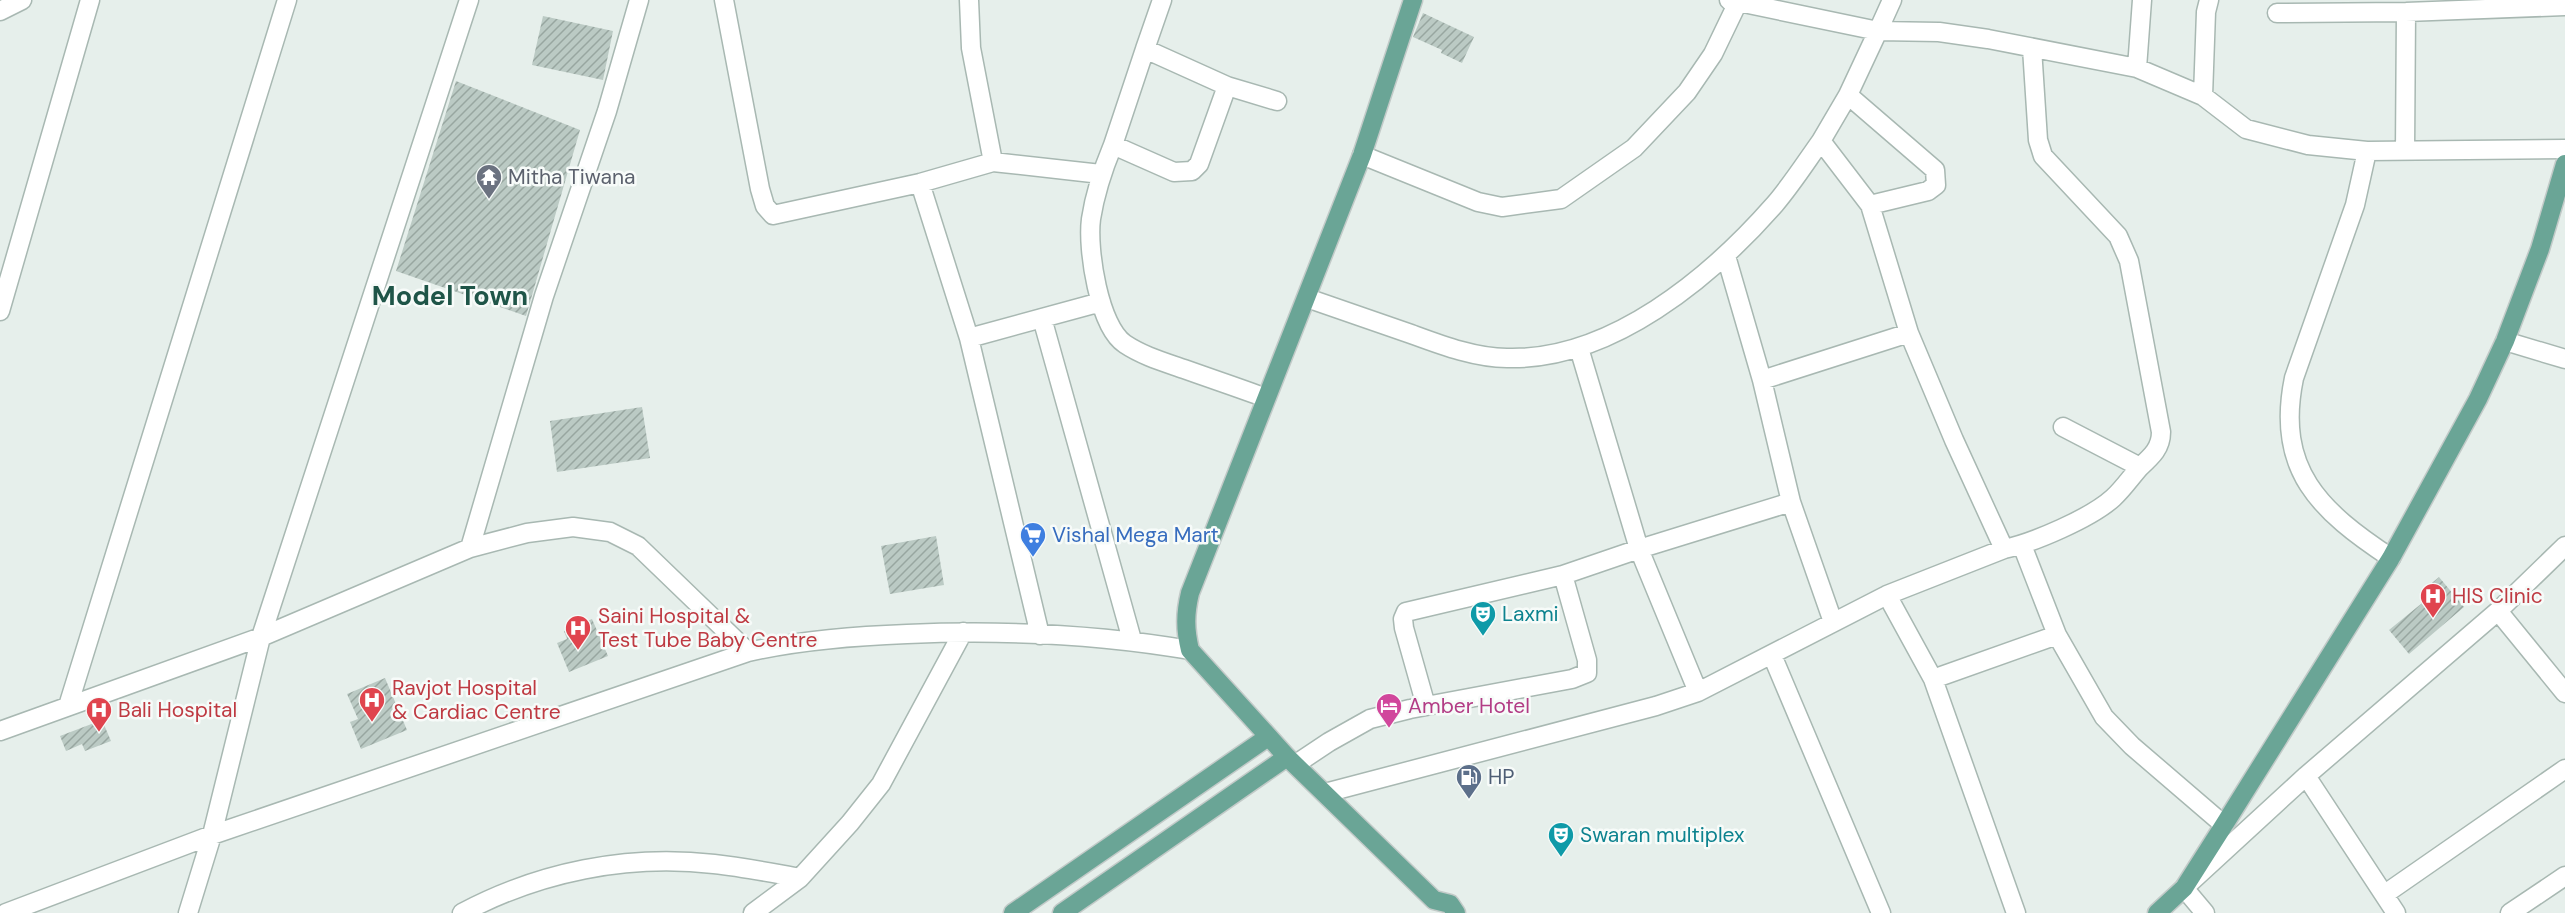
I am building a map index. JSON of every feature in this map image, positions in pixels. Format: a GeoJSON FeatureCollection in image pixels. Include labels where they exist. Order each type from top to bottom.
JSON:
{"type":"FeatureCollection","features":[{"type":"Feature","properties":{"kind":"main road"},"geometry":{"type":"LineString","coordinates":[[1413,0],[1362,156],[1190,593],[1185,612],[1185,630],[1190,650],[1268,737],[1434,906],[1450,904],[1456,913]]}},
{"type":"Feature","properties":{"kind":"main road"},"geometry":{"type":"LineString","coordinates":[[2157,913],[2184,888],[2391,558],[2478,399],[2505,341],[2540,249],[2565,164]]}},
{"type":"Feature","properties":{"kind":"main road"},"geometry":{"type":"LineString","coordinates":[[1013,913],[1268,737]]}},
{"type":"Feature","properties":{"kind":"main road"},"geometry":{"type":"LineString","coordinates":[[1062,913],[1143,855],[1291,760]]}},
{"type":"Feature","properties":{"kind":"main road"},"geometry":{"type":"LineString","coordinates":[[1127,833],[1143,855]]}},
{"type":"Feature","properties":{"kind":"street"},"geometry":{"type":"LineString","coordinates":[[0,11],[21,0]]}},
{"type":"Feature","properties":{"kind":"street"},"geometry":{"type":"LineString","coordinates":[[0,311],[90,0]]}},
{"type":"Feature","properties":{"kind":"street"},"geometry":{"type":"LineString","coordinates":[[68,706],[287,0]]}},
{"type":"Feature","properties":{"kind":"street"},"geometry":{"type":"LineString","coordinates":[[188,913],[212,835],[261,637],[469,0]]}},
{"type":"Feature","properties":{"kind":"street"},"geometry":{"type":"LineString","coordinates":[[470,548],[544,296],[607,111],[639,0]]}},
{"type":"Feature","properties":{"kind":"street"},"geometry":{"type":"LineString","coordinates":[[724,0],[760,189],[765,206],[773,215],[920,183],[993,162],[1101,174]]}},
{"type":"Feature","properties":{"kind":"street"},"geometry":{"type":"LineString","coordinates":[[969,0],[971,48],[993,162]]}},
{"type":"Feature","properties":{"kind":"street"},"geometry":{"type":"LineString","coordinates":[[1162,0],[1101,174],[1091,222],[1092,252],[1101,302],[1112,329],[1123,343],[1146,355],[1266,398]]}},
{"type":"Feature","properties":{"kind":"street"},"geometry":{"type":"LineString","coordinates":[[1308,298],[1437,343],[1477,354],[1508,358],[1580,348],[1627,326],[1673,298],[1726,256],[1777,202],[1821,141],[1848,95],[1892,0]]}},
{"type":"Feature","properties":{"kind":"street"},"geometry":{"type":"LineString","coordinates":[[2137,68],[2142,0]]}},
{"type":"Feature","properties":{"kind":"street"},"geometry":{"type":"LineString","coordinates":[[2202,96],[2206,12],[2209,0]]}},
{"type":"Feature","properties":{"kind":"street"},"geometry":{"type":"LineString","coordinates":[[1362,156],[1478,202],[1502,207],[1561,198],[1634,148],[1687,92],[1713,54],[1735,1],[1878,31],[1939,32],[2137,68],[2202,96],[2227,116],[2255,132],[2308,146],[2367,151],[2565,149]]}},
{"type":"Feature","properties":{"kind":"street"},"geometry":{"type":"LineString","coordinates":[[2277,13],[2406,12],[2565,6]]}},
{"type":"Feature","properties":{"kind":"street"},"geometry":{"type":"LineString","coordinates":[[2405,151],[2406,12]]}},
{"type":"Feature","properties":{"kind":"street"},"geometry":{"type":"LineString","coordinates":[[1325,793],[1656,706],[1698,692],[1887,595],[2013,547],[2086,515],[2112,499],[2155,453],[2161,441],[2161,432],[2129,261],[2118,236],[2043,156],[2038,140],[2032,48]]}},
{"type":"Feature","properties":{"kind":"street"},"geometry":{"type":"LineString","coordinates":[[1145,49],[1227,86],[1276,101]]}},
{"type":"Feature","properties":{"kind":"street"},"geometry":{"type":"LineString","coordinates":[[1113,145],[1174,172],[1192,171],[1199,164],[1227,86]]}},
{"type":"Feature","properties":{"kind":"street"},"geometry":{"type":"LineString","coordinates":[[1848,95],[1935,170],[1937,178],[1936,185],[1929,191],[1870,205]]}},
{"type":"Feature","properties":{"kind":"street"},"geometry":{"type":"LineString","coordinates":[[1821,141],[1870,205],[1909,333],[1954,441],[2013,547],[2057,635],[2092,698],[2115,731],[2224,825]]}},
{"type":"Feature","properties":{"kind":"street"},"geometry":{"type":"LineString","coordinates":[[2367,151],[2355,205],[2294,378],[2290,400],[2291,429],[2295,455],[2312,492],[2340,522],[2391,558]]}},
{"type":"Feature","properties":{"kind":"street"},"geometry":{"type":"LineString","coordinates":[[920,183],[969,338],[1040,635]]}},
{"type":"Feature","properties":{"kind":"street"},"geometry":{"type":"LineString","coordinates":[[1726,256],[1762,380],[1791,502],[1833,622]]}},
{"type":"Feature","properties":{"kind":"street"},"geometry":{"type":"LineString","coordinates":[[969,338],[1101,302]]}},
{"type":"Feature","properties":{"kind":"street"},"geometry":{"type":"LineString","coordinates":[[1042,318],[1132,640]]}},
{"type":"Feature","properties":{"kind":"street"},"geometry":{"type":"LineString","coordinates":[[1762,380],[1909,333]]}},
{"type":"Feature","properties":{"kind":"street"},"geometry":{"type":"LineString","coordinates":[[2505,341],[2565,359]]}},
{"type":"Feature","properties":{"kind":"street"},"geometry":{"type":"LineString","coordinates":[[1580,348],[1639,549],[1698,692]]}},
{"type":"Feature","properties":{"kind":"street"},"geometry":{"type":"LineString","coordinates":[[2063,427],[2140,467]]}},
{"type":"Feature","properties":{"kind":"street"},"geometry":{"type":"LineString","coordinates":[[1426,706],[1404,628],[1403,619],[1406,612],[1563,575],[1791,502]]}},
{"type":"Feature","properties":{"kind":"street"},"geometry":{"type":"LineString","coordinates":[[0,731],[261,637],[470,548],[527,533],[573,527],[610,532],[638,546],[748,651]]}},
{"type":"Feature","properties":{"kind":"street"},"geometry":{"type":"LineString","coordinates":[[2205,913],[2184,888],[2306,776],[2498,611],[2565,546]]}},
{"type":"Feature","properties":{"kind":"street"},"geometry":{"type":"LineString","coordinates":[[1291,760],[1370,719],[1426,706],[1572,680],[1587,673],[1587,660],[1563,575]]}},
{"type":"Feature","properties":{"kind":"street"},"geometry":{"type":"LineString","coordinates":[[1887,595],[1933,679],[2016,913]]}},
{"type":"Feature","properties":{"kind":"street"},"geometry":{"type":"LineString","coordinates":[[2498,611],[2565,693]]}},
{"type":"Feature","properties":{"kind":"street"},"geometry":{"type":"LineString","coordinates":[[10,912],[212,835],[748,651],[836,637],[963,632],[1132,640],[1190,650]]}},
{"type":"Feature","properties":{"kind":"street"},"geometry":{"type":"LineString","coordinates":[[753,913],[800,878],[850,823],[881,784],[963,632]]}},
{"type":"Feature","properties":{"kind":"street"},"geometry":{"type":"LineString","coordinates":[[1933,679],[2057,635]]}},
{"type":"Feature","properties":{"kind":"street"},"geometry":{"type":"LineString","coordinates":[[1772,655],[1881,913]]}},
{"type":"Feature","properties":{"kind":"street"},"geometry":{"type":"LineString","coordinates":[[2385,894],[2565,769]]}},
{"type":"Feature","properties":{"kind":"street"},"geometry":{"type":"LineString","coordinates":[[2306,776],[2396,913]]}},
{"type":"Feature","properties":{"kind":"street"},"geometry":{"type":"LineString","coordinates":[[462,913],[502,892],[547,877],[591,867],[637,862],[713,864],[800,878]]}},
{"type":"Feature","properties":{"kind":"street"},"geometry":{"type":"LineString","coordinates":[[2510,913],[2565,876]]}},
{"type":"Feature","properties":{"kind":"building"},"geometry":{"type":"Polygon","coordinates":[[[1423,13],[1474,37],[1462,63],[1441,53],[1442,50],[1413,37],[1423,13]]]}},
{"type":"Feature","properties":{"kind":"building"},"geometry":{"type":"Polygon","coordinates":[[[543,16],[613,31],[603,80],[532,65],[543,16]]]}},
{"type":"Feature","properties":{"kind":"building","name":"Mitha Tiwana"},"geometry":{"type":"Polygon","coordinates":[[[456,81],[580,130],[526,316],[396,271],[456,81]]]}},
{"type":"Feature","properties":{"kind":"building"},"geometry":{"type":"Polygon","coordinates":[[[642,407],[650,458],[557,472],[550,421],[642,407]]]}},
{"type":"Feature","properties":{"kind":"building"},"geometry":{"type":"Polygon","coordinates":[[[936,536],[944,585],[890,594],[881,546],[936,536]]]}},
{"type":"Feature","properties":{"kind":"building"},"geometry":{"type":"Polygon","coordinates":[[[2439,577],[2464,607],[2409,654],[2389,630],[2432,595],[2426,588],[2439,577]]]}},
{"type":"Feature","properties":{"kind":"building"},"geometry":{"type":"Polygon","coordinates":[[[592,619],[608,656],[569,672],[557,643],[567,639],[564,631],[592,619]]]}},
{"type":"Feature","properties":{"kind":"building"},"geometry":{"type":"Polygon","coordinates":[[[385,678],[407,730],[361,749],[350,722],[358,719],[347,694],[385,678]]]}},
{"type":"Feature","properties":{"kind":"building"},"geometry":{"type":"Polygon","coordinates":[[[102,720],[111,741],[85,751],[82,744],[66,751],[60,736],[102,720]]]}},
{"type":"Feature","properties":{"kind":"place","name":"Mitha Tiwana"},"geometry":{"type":"Point","coordinates":[489,200]}},
{"type":"Feature","properties":{"kind":"place","name":"Vishal Mega Mart"},"geometry":{"type":"Point","coordinates":[1033,558]}},
{"type":"Feature","properties":{"kind":"place","name":"HIS Clinic"},"geometry":{"type":"Point","coordinates":[2433,619]}},
{"type":"Feature","properties":{"kind":"place","name":"Laxmi"},"geometry":{"type":"Point","coordinates":[1483,637]}},
{"type":"Feature","properties":{"kind":"place","name":"Saini Hospital & Test Tube Baby Centre"},"geometry":{"type":"Point","coordinates":[578,651]}},
{"type":"Feature","properties":{"kind":"place","name":"Ravjot Hospital & Cardiac Centre"},"geometry":{"type":"Point","coordinates":[372,723]}},
{"type":"Feature","properties":{"kind":"place","name":"Amber Hotel"},"geometry":{"type":"Point","coordinates":[1389,729]}},
{"type":"Feature","properties":{"kind":"place","name":"Bali Hospital"},"geometry":{"type":"Point","coordinates":[99,733]}},
{"type":"Feature","properties":{"kind":"place","name":"HP"},"geometry":{"type":"Point","coordinates":[1469,800]}},
{"type":"Feature","properties":{"kind":"place","name":"Swaran multiplex"},"geometry":{"type":"Point","coordinates":[1561,858]}},
{"type":"Feature","properties":{"kind":"district","name":"Model Town"},"geometry":{"type":"Point","coordinates":[450,296]}}]}
